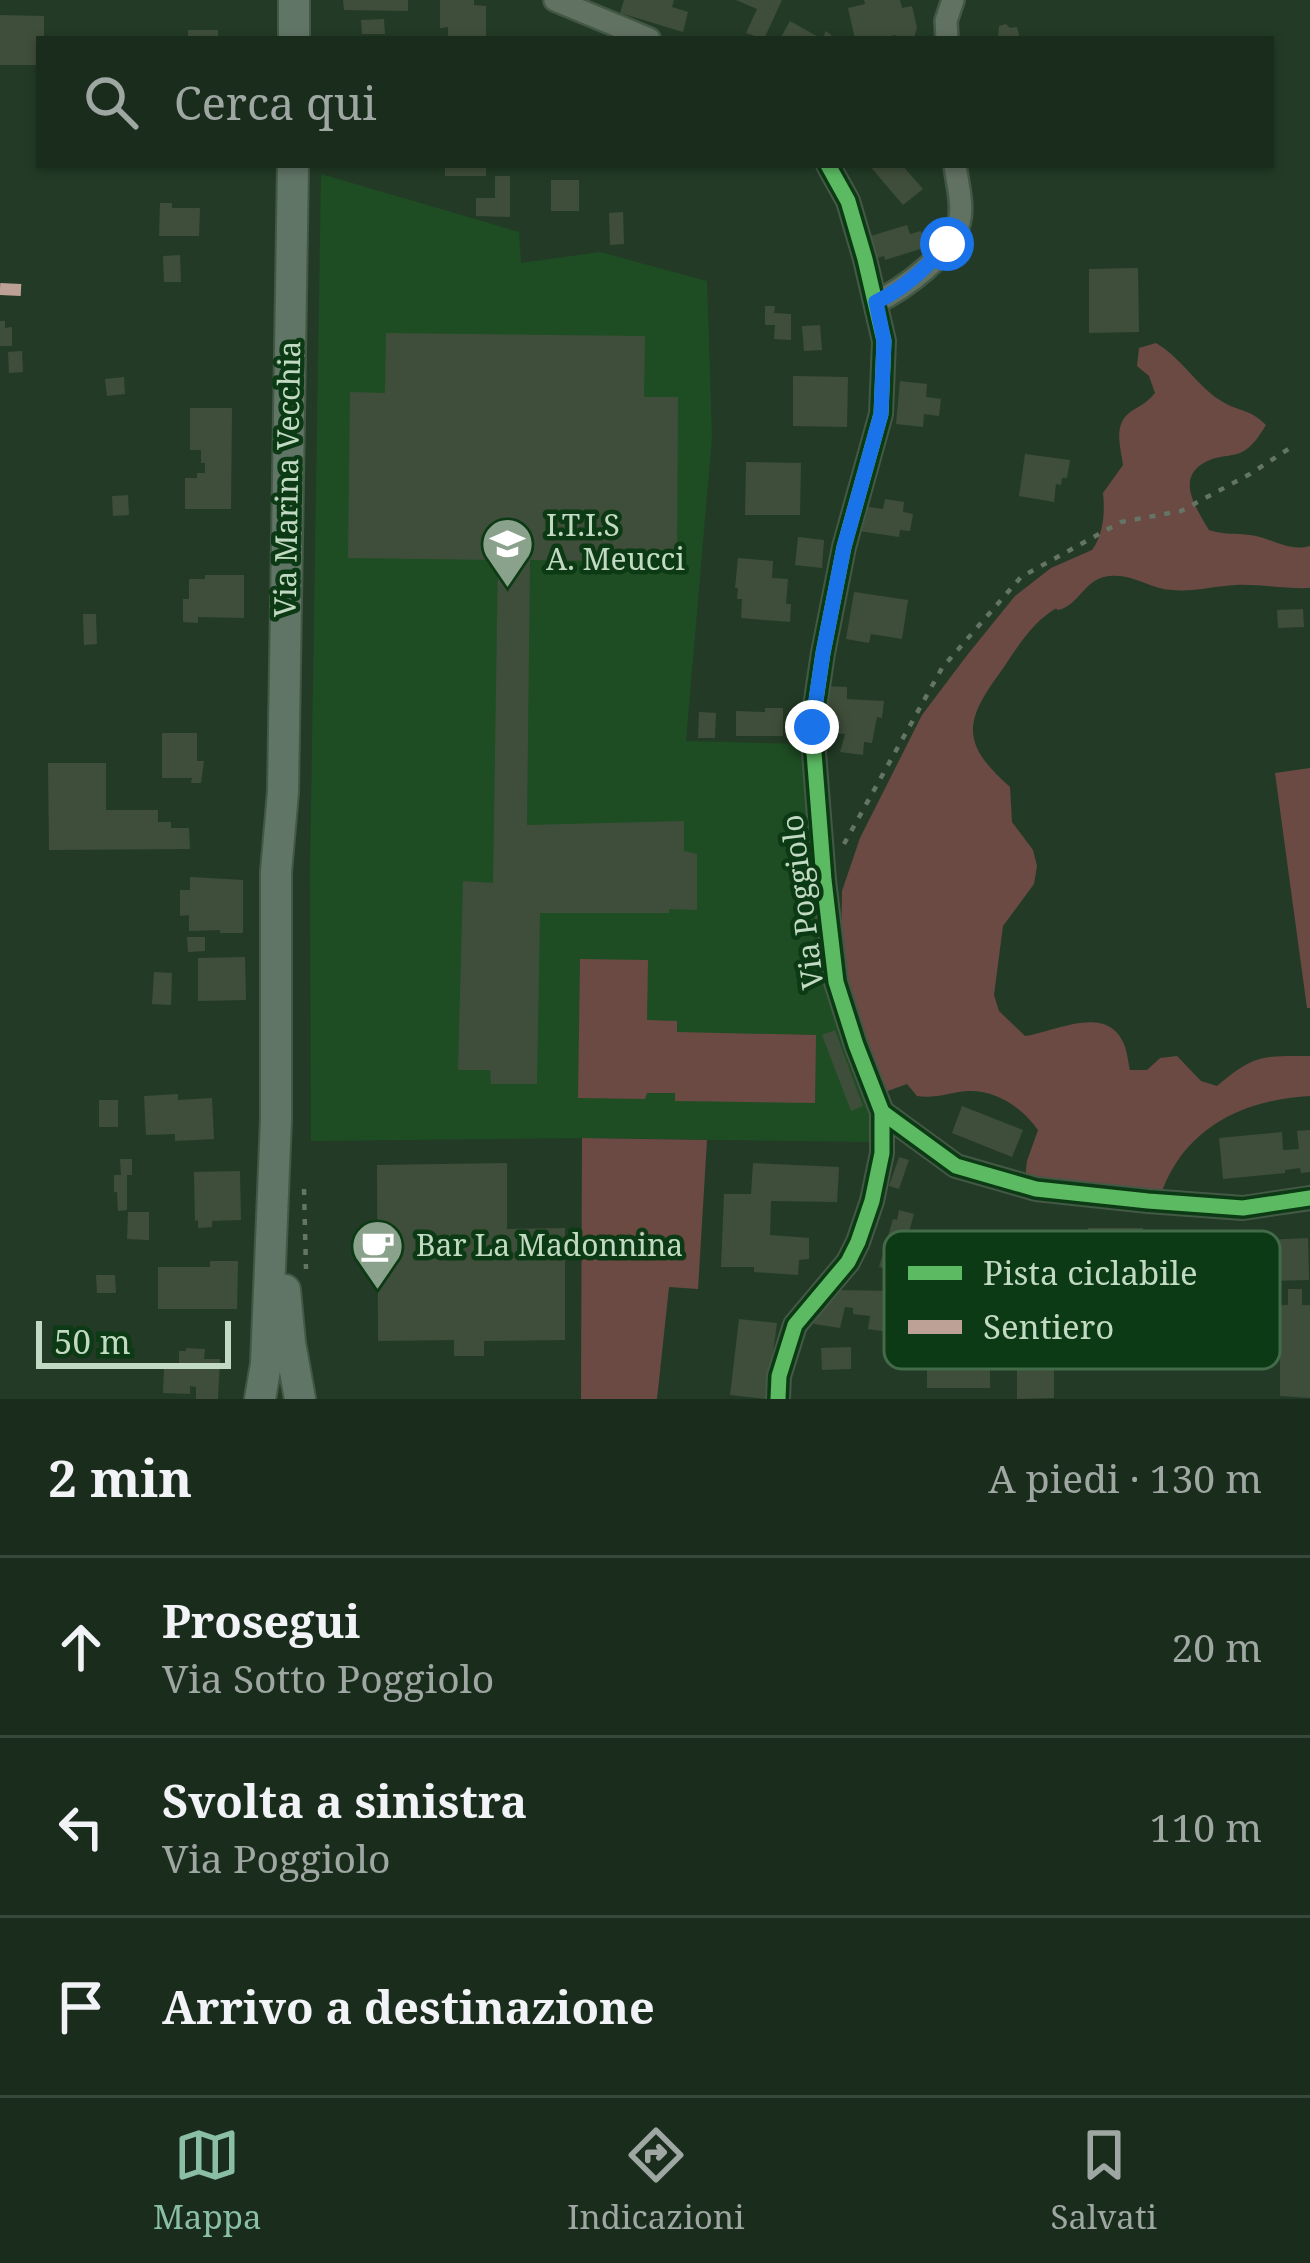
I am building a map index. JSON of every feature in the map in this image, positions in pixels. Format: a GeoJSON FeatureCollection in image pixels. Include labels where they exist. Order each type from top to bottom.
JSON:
{"type":"FeatureCollection","features":[{"type":"Feature","properties":{"kind":"main road"},"geometry":{"type":"LineString","coordinates":[[294,0],[294,36]]}},
{"type":"Feature","properties":{"kind":"main road","name":"Via Marina Vecchia"},"geometry":{"type":"LineString","coordinates":[[260,1399],[266,1364],[275,1119],[292,168]]}},
{"type":"Feature","properties":{"kind":"main road","name":"Via Marina Vecchia"},"geometry":{"type":"LineString","coordinates":[[283,792],[290,872],[285,1288],[300,1399]]}},
{"type":"Feature","properties":{"kind":"street"},"geometry":{"type":"LineString","coordinates":[[555,0],[643,36]]}},
{"type":"Feature","properties":{"kind":"street"},"geometry":{"type":"LineString","coordinates":[[947,36],[953,0]]}},
{"type":"Feature","properties":{"kind":"street","name":"Via Poggiolo"},"geometry":{"type":"LineString","coordinates":[[778,1399],[779,1376],[795,1324],[838,1277],[858,1242],[882,1153],[882,1112],[836,982],[812,727],[844,547],[881,414],[884,341],[848,201],[830,168]]}},
{"type":"Feature","properties":{"kind":"street"},"geometry":{"type":"LineString","coordinates":[[876,302],[920,273],[959,224],[955,168]]}},
{"type":"Feature","properties":{"kind":"street"},"geometry":{"type":"LineString","coordinates":[[882,1112],[956,1166],[1036,1189],[1243,1208],[1310,1198]]}},
{"type":"Feature","properties":{"kind":"path"},"geometry":{"type":"LineString","coordinates":[[824,880],[942,668],[1021,577],[1120,522],[1181,512],[1293,446]]}},
{"type":"Feature","properties":{"kind":"shaded area","name":"I.T.I.S A. Meucci"},"geometry":{"type":"Polygon","coordinates":[[[321,174],[519,232],[521,263],[600,252],[707,281],[712,437],[686,741],[802,744],[826,957],[878,1142],[311,1141],[310,872],[321,174]]]}},
{"type":"Feature","properties":{"kind":"shaded area"},"geometry":{"type":"Polygon","coordinates":[[[1156,343],[1214,396],[1266,425],[1244,451],[1212,459],[1193,473],[1190,491],[1209,530],[1310,546],[1310,588],[1236,585],[1180,590],[1126,577],[1102,577],[1029,632],[989,688],[973,731],[982,757],[1010,787],[1012,822],[1033,850],[1037,866],[1034,884],[1003,926],[994,995],[999,1011],[1025,1036],[1079,1023],[1104,1024],[1123,1042],[1130,1070],[1147,1070],[1160,1058],[1177,1056],[1201,1081],[1217,1086],[1260,1059],[1310,1056],[1310,1096],[1263,1103],[1202,1133],[1186,1149],[1162,1191],[1025,1179],[1038,1130],[1008,1102],[979,1091],[917,1096],[907,1084],[885,1092],[841,962],[842,891],[860,838],[922,715],[1015,596],[1051,568],[1096,544],[1103,522],[1103,493],[1123,465],[1121,424],[1155,393],[1149,376],[1137,366],[1139,348],[1156,343]]]}},
{"type":"Feature","properties":{"kind":"shaded area"},"geometry":{"type":"Polygon","coordinates":[[[1310,768],[1310,1008],[1307,1008],[1275,773],[1310,768]]]}},
{"type":"Feature","properties":{"kind":"shaded area"},"geometry":{"type":"Polygon","coordinates":[[[580,959],[648,960],[647,1020],[677,1021],[677,1032],[816,1035],[815,1103],[675,1101],[675,1093],[647,1093],[645,1099],[578,1098],[580,959]]]}},
{"type":"Feature","properties":{"kind":"shaded area"},"geometry":{"type":"Polygon","coordinates":[[[582,1138],[707,1140],[698,1289],[669,1287],[657,1399],[581,1399],[582,1138]]]}},
{"type":"Feature","properties":{"kind":"building"},"geometry":{"type":"Polygon","coordinates":[[[343,0],[408,0],[408,11],[344,10],[343,0]]]}},
{"type":"Feature","properties":{"kind":"building"},"geometry":{"type":"Polygon","coordinates":[[[440,0],[474,0],[474,5],[486,6],[486,36],[448,36],[448,27],[440,28],[440,0]]]}},
{"type":"Feature","properties":{"kind":"building"},"geometry":{"type":"Polygon","coordinates":[[[624,0],[674,0],[672,7],[688,12],[683,32],[620,13],[624,0]]]}},
{"type":"Feature","properties":{"kind":"building"},"geometry":{"type":"Polygon","coordinates":[[[736,0],[782,0],[765,36],[746,33],[757,9],[736,0]]]}},
{"type":"Feature","properties":{"kind":"building"},"geometry":{"type":"Polygon","coordinates":[[[864,0],[900,0],[902,8],[912,6],[914,36],[854,36],[848,8],[865,4],[864,0]]]}},
{"type":"Feature","properties":{"kind":"building"},"geometry":{"type":"Polygon","coordinates":[[[0,15],[44,16],[44,36],[36,36],[36,65],[0,65],[0,15]]]}},
{"type":"Feature","properties":{"kind":"building"},"geometry":{"type":"Polygon","coordinates":[[[384,19],[385,34],[362,34],[361,20],[384,19]]]}},
{"type":"Feature","properties":{"kind":"building"},"geometry":{"type":"Polygon","coordinates":[[[790,21],[817,36],[782,36],[790,21]]]}},
{"type":"Feature","properties":{"kind":"building"},"geometry":{"type":"Polygon","coordinates":[[[999,26],[1017,27],[1019,36],[998,36],[999,26]]]}},
{"type":"Feature","properties":{"kind":"building"},"geometry":{"type":"Polygon","coordinates":[[[188,30],[218,30],[218,36],[188,36],[188,30]]]}},
{"type":"Feature","properties":{"kind":"building"},"geometry":{"type":"Polygon","coordinates":[[[445,168],[486,168],[486,176],[445,176],[445,168]]]}},
{"type":"Feature","properties":{"kind":"building"},"geometry":{"type":"Polygon","coordinates":[[[872,168],[905,168],[923,189],[903,205],[872,168]]]}},
{"type":"Feature","properties":{"kind":"building"},"geometry":{"type":"Polygon","coordinates":[[[495,176],[510,176],[510,217],[476,216],[476,198],[495,198],[495,176]]]}},
{"type":"Feature","properties":{"kind":"building"},"geometry":{"type":"Polygon","coordinates":[[[551,180],[579,180],[579,211],[551,211],[551,180]]]}},
{"type":"Feature","properties":{"kind":"building"},"geometry":{"type":"Polygon","coordinates":[[[160,203],[200,208],[199,236],[159,236],[160,203]]]}},
{"type":"Feature","properties":{"kind":"building"},"geometry":{"type":"Polygon","coordinates":[[[623,212],[624,244],[610,245],[609,213],[623,212]]]}},
{"type":"Feature","properties":{"kind":"building"},"geometry":{"type":"Polygon","coordinates":[[[907,225],[910,234],[921,231],[927,247],[871,260],[864,238],[907,225]]]}},
{"type":"Feature","properties":{"kind":"building"},"geometry":{"type":"Polygon","coordinates":[[[180,255],[181,282],[164,282],[163,256],[180,255]]]}},
{"type":"Feature","properties":{"kind":"building"},"geometry":{"type":"Polygon","coordinates":[[[1138,268],[1139,332],[1089,333],[1089,269],[1138,268]]]}},
{"type":"Feature","properties":{"kind":"building"},"geometry":{"type":"Polygon","coordinates":[[[765,306],[775,306],[774,313],[791,314],[791,340],[774,339],[775,325],[765,325],[765,306]]]}},
{"type":"Feature","properties":{"kind":"building"},"geometry":{"type":"Polygon","coordinates":[[[0,321],[5,321],[5,328],[12,327],[12,346],[0,346],[0,321]]]}},
{"type":"Feature","properties":{"kind":"building"},"geometry":{"type":"Polygon","coordinates":[[[820,325],[822,350],[804,351],[802,326],[820,325]]]}},
{"type":"Feature","properties":{"kind":"building"},"geometry":{"type":"Polygon","coordinates":[[[386,333],[645,336],[644,397],[678,397],[677,562],[530,560],[527,825],[684,821],[684,851],[697,854],[697,910],[540,913],[537,1084],[491,1084],[490,1070],[458,1070],[463,881],[493,883],[498,560],[348,558],[350,392],[385,393],[386,333]]]}},
{"type":"Feature","properties":{"kind":"building"},"geometry":{"type":"Polygon","coordinates":[[[22,351],[23,372],[9,373],[8,352],[22,351]]]}},
{"type":"Feature","properties":{"kind":"building"},"geometry":{"type":"Polygon","coordinates":[[[793,376],[848,377],[847,427],[793,426],[793,376]]]}},
{"type":"Feature","properties":{"kind":"building"},"geometry":{"type":"Polygon","coordinates":[[[124,377],[125,394],[107,396],[105,379],[124,377]]]}},
{"type":"Feature","properties":{"kind":"building"},"geometry":{"type":"Polygon","coordinates":[[[900,381],[927,384],[926,397],[941,399],[939,416],[924,414],[923,427],[896,424],[900,381]]]}},
{"type":"Feature","properties":{"kind":"building"},"geometry":{"type":"Polygon","coordinates":[[[190,408],[232,408],[231,509],[185,509],[185,478],[205,473],[201,450],[190,450],[190,408]]]}},
{"type":"Feature","properties":{"kind":"building"},"geometry":{"type":"Polygon","coordinates":[[[1025,454],[1070,460],[1067,478],[1056,484],[1054,502],[1019,496],[1025,454]]]}},
{"type":"Feature","properties":{"kind":"building"},"geometry":{"type":"Polygon","coordinates":[[[746,462],[801,463],[800,515],[745,515],[746,462]]]}},
{"type":"Feature","properties":{"kind":"building"},"geometry":{"type":"Polygon","coordinates":[[[128,495],[129,515],[113,516],[112,496],[128,495]]]}},
{"type":"Feature","properties":{"kind":"building"},"geometry":{"type":"Polygon","coordinates":[[[885,499],[904,502],[903,512],[913,514],[910,531],[900,530],[899,537],[859,531],[863,506],[883,509],[885,499]]]}},
{"type":"Feature","properties":{"kind":"building"},"geometry":{"type":"Polygon","coordinates":[[[798,537],[824,540],[822,568],[795,565],[798,537]]]}},
{"type":"Feature","properties":{"kind":"building"},"geometry":{"type":"Polygon","coordinates":[[[738,558],[773,561],[772,578],[788,579],[790,622],[741,618],[742,599],[737,599],[735,588],[738,558]]]}},
{"type":"Feature","properties":{"kind":"building"},"geometry":{"type":"Polygon","coordinates":[[[205,575],[244,575],[244,618],[198,617],[198,623],[183,622],[189,579],[205,579],[205,575]]]}},
{"type":"Feature","properties":{"kind":"building"},"geometry":{"type":"Polygon","coordinates":[[[854,592],[908,600],[902,639],[871,634],[869,643],[846,639],[854,592]]]}},
{"type":"Feature","properties":{"kind":"building"},"geometry":{"type":"Polygon","coordinates":[[[1303,609],[1304,627],[1278,628],[1277,610],[1303,609]]]}},
{"type":"Feature","properties":{"kind":"building"},"geometry":{"type":"Polygon","coordinates":[[[83,614],[96,614],[97,644],[84,645],[83,614]]]}},
{"type":"Feature","properties":{"kind":"building"},"geometry":{"type":"Polygon","coordinates":[[[823,686],[847,687],[847,699],[884,701],[882,718],[877,717],[872,743],[864,742],[863,755],[840,752],[845,734],[821,732],[823,686]]]}},
{"type":"Feature","properties":{"kind":"building"},"geometry":{"type":"Polygon","coordinates":[[[765,708],[783,708],[783,736],[736,736],[736,711],[765,712],[765,708]]]}},
{"type":"Feature","properties":{"kind":"building"},"geometry":{"type":"Polygon","coordinates":[[[699,712],[716,713],[715,738],[698,738],[699,712]]]}},
{"type":"Feature","properties":{"kind":"building"},"geometry":{"type":"Polygon","coordinates":[[[162,733],[197,733],[197,761],[204,761],[201,783],[191,783],[192,778],[162,778],[162,733]]]}},
{"type":"Feature","properties":{"kind":"building"},"geometry":{"type":"Polygon","coordinates":[[[48,763],[106,763],[106,810],[158,810],[158,822],[189,828],[190,849],[49,850],[48,763]]]}},
{"type":"Feature","properties":{"kind":"building"},"geometry":{"type":"Polygon","coordinates":[[[190,877],[243,880],[243,933],[189,931],[189,915],[180,916],[180,890],[190,890],[190,877]]]}},
{"type":"Feature","properties":{"kind":"building"},"geometry":{"type":"Polygon","coordinates":[[[187,937],[205,937],[205,951],[188,952],[187,937]]]}},
{"type":"Feature","properties":{"kind":"building"},"geometry":{"type":"Polygon","coordinates":[[[245,957],[246,1000],[198,1001],[198,958],[245,957]]]}},
{"type":"Feature","properties":{"kind":"building"},"geometry":{"type":"Polygon","coordinates":[[[154,972],[172,973],[171,1005],[152,1004],[154,972]]]}},
{"type":"Feature","properties":{"kind":"building"},"geometry":{"type":"Polygon","coordinates":[[[835,1030],[863,1106],[851,1111],[822,1035],[835,1030]]]}},
{"type":"Feature","properties":{"kind":"building"},"geometry":{"type":"Polygon","coordinates":[[[178,1094],[178,1100],[212,1098],[214,1139],[175,1141],[175,1134],[146,1135],[144,1096],[178,1094]]]}},
{"type":"Feature","properties":{"kind":"building"},"geometry":{"type":"Polygon","coordinates":[[[99,1100],[118,1100],[118,1127],[99,1127],[99,1100]]]}},
{"type":"Feature","properties":{"kind":"building"},"geometry":{"type":"Polygon","coordinates":[[[962,1106],[1023,1130],[1012,1157],[952,1133],[962,1106]]]}},
{"type":"Feature","properties":{"kind":"building"},"geometry":{"type":"Polygon","coordinates":[[[1310,1130],[1310,1172],[1301,1173],[1300,1168],[1223,1179],[1219,1138],[1282,1132],[1283,1150],[1299,1149],[1297,1131],[1310,1130]]]}},
{"type":"Feature","properties":{"kind":"building"},"geometry":{"type":"Polygon","coordinates":[[[899,1157],[909,1160],[899,1189],[889,1186],[899,1157]]]}},
{"type":"Feature","properties":{"kind":"building"},"geometry":{"type":"Polygon","coordinates":[[[120,1159],[132,1159],[132,1175],[127,1175],[127,1210],[118,1211],[114,1175],[121,1175],[120,1159]]]}},
{"type":"Feature","properties":{"kind":"building"},"geometry":{"type":"Polygon","coordinates":[[[507,1163],[507,1229],[565,1228],[565,1340],[484,1341],[484,1356],[454,1356],[454,1340],[378,1341],[377,1165],[507,1163]]]}},
{"type":"Feature","properties":{"kind":"building"},"geometry":{"type":"Polygon","coordinates":[[[753,1163],[839,1167],[837,1202],[771,1201],[770,1235],[809,1238],[809,1259],[799,1260],[798,1275],[721,1267],[724,1194],[751,1194],[753,1163]]]}},
{"type":"Feature","properties":{"kind":"building"},"geometry":{"type":"Polygon","coordinates":[[[240,1171],[241,1220],[212,1221],[212,1227],[198,1228],[194,1172],[240,1171]]]}},
{"type":"Feature","properties":{"kind":"building"},"geometry":{"type":"Polygon","coordinates":[[[899,1210],[914,1214],[909,1231],[890,1231],[893,1219],[897,1220],[899,1210]]]}},
{"type":"Feature","properties":{"kind":"building"},"geometry":{"type":"Polygon","coordinates":[[[128,1212],[149,1212],[149,1240],[127,1239],[128,1212]]]}},
{"type":"Feature","properties":{"kind":"building"},"geometry":{"type":"Polygon","coordinates":[[[1088,1228],[1143,1228],[1143,1231],[1088,1228]]]}},
{"type":"Feature","properties":{"kind":"building"},"geometry":{"type":"Polygon","coordinates":[[[1308,1238],[1309,1280],[1280,1281],[1280,1239],[1308,1238]]]}},
{"type":"Feature","properties":{"kind":"building"},"geometry":{"type":"Polygon","coordinates":[[[210,1261],[238,1261],[237,1309],[158,1309],[158,1267],[210,1267],[210,1261]]]}},
{"type":"Feature","properties":{"kind":"building"},"geometry":{"type":"Polygon","coordinates":[[[96,1275],[115,1275],[116,1293],[97,1293],[96,1275]]]}},
{"type":"Feature","properties":{"kind":"building"},"geometry":{"type":"Polygon","coordinates":[[[1288,1289],[1302,1289],[1302,1305],[1310,1305],[1310,1398],[1280,1396],[1280,1305],[1288,1305],[1288,1289]]]}},
{"type":"Feature","properties":{"kind":"building"},"geometry":{"type":"Polygon","coordinates":[[[831,1290],[884,1291],[884,1331],[868,1329],[870,1316],[853,1314],[853,1308],[845,1307],[840,1328],[814,1324],[819,1303],[831,1290]]]}},
{"type":"Feature","properties":{"kind":"building"},"geometry":{"type":"Polygon","coordinates":[[[739,1319],[777,1323],[767,1399],[730,1395],[739,1319]]]}},
{"type":"Feature","properties":{"kind":"building"},"geometry":{"type":"Polygon","coordinates":[[[851,1347],[851,1369],[822,1370],[821,1348],[851,1347]]]}},
{"type":"Feature","properties":{"kind":"building"},"geometry":{"type":"Polygon","coordinates":[[[205,1349],[204,1359],[220,1359],[218,1399],[196,1399],[196,1387],[190,1386],[190,1394],[163,1393],[164,1368],[179,1368],[179,1351],[205,1349]]]}},
{"type":"Feature","properties":{"kind":"building"},"geometry":{"type":"Polygon","coordinates":[[[927,1369],[990,1369],[990,1388],[927,1388],[927,1369]]]}},
{"type":"Feature","properties":{"kind":"building"},"geometry":{"type":"Polygon","coordinates":[[[1017,1369],[1054,1369],[1054,1398],[1017,1399],[1017,1369]]]}},
{"type":"Feature","properties":{"kind":"marked path"},"geometry":{"type":"LineString","coordinates":[[0,289],[21,290]]}},
{"type":"Feature","properties":{"kind":"cycle path"},"geometry":{"type":"LineString","coordinates":[[778,1399],[779,1376],[795,1325],[848,1262],[872,1201],[882,1153],[882,1112],[836,982],[812,727],[844,547],[881,414],[884,341],[848,201],[830,168]]}},
{"type":"Feature","properties":{"kind":"cycle path"},"geometry":{"type":"LineString","coordinates":[[882,1112],[956,1166],[1036,1189],[1243,1208],[1310,1198]]}},
{"type":"Feature","properties":{"kind":"place","name":"I.T.I.S A. Meucci"},"geometry":{"type":"Point","coordinates":[507,589]}},
{"type":"Feature","properties":{"kind":"place","name":"Bar La Madonnina"},"geometry":{"type":"Point","coordinates":[377,1292]}},
{"type":"Feature","properties":{"kind":"route"},"geometry":{"type":"LineString","coordinates":[[812,727],[844,547],[881,414],[884,341],[876,302],[920,273],[947,244]]}}]}
